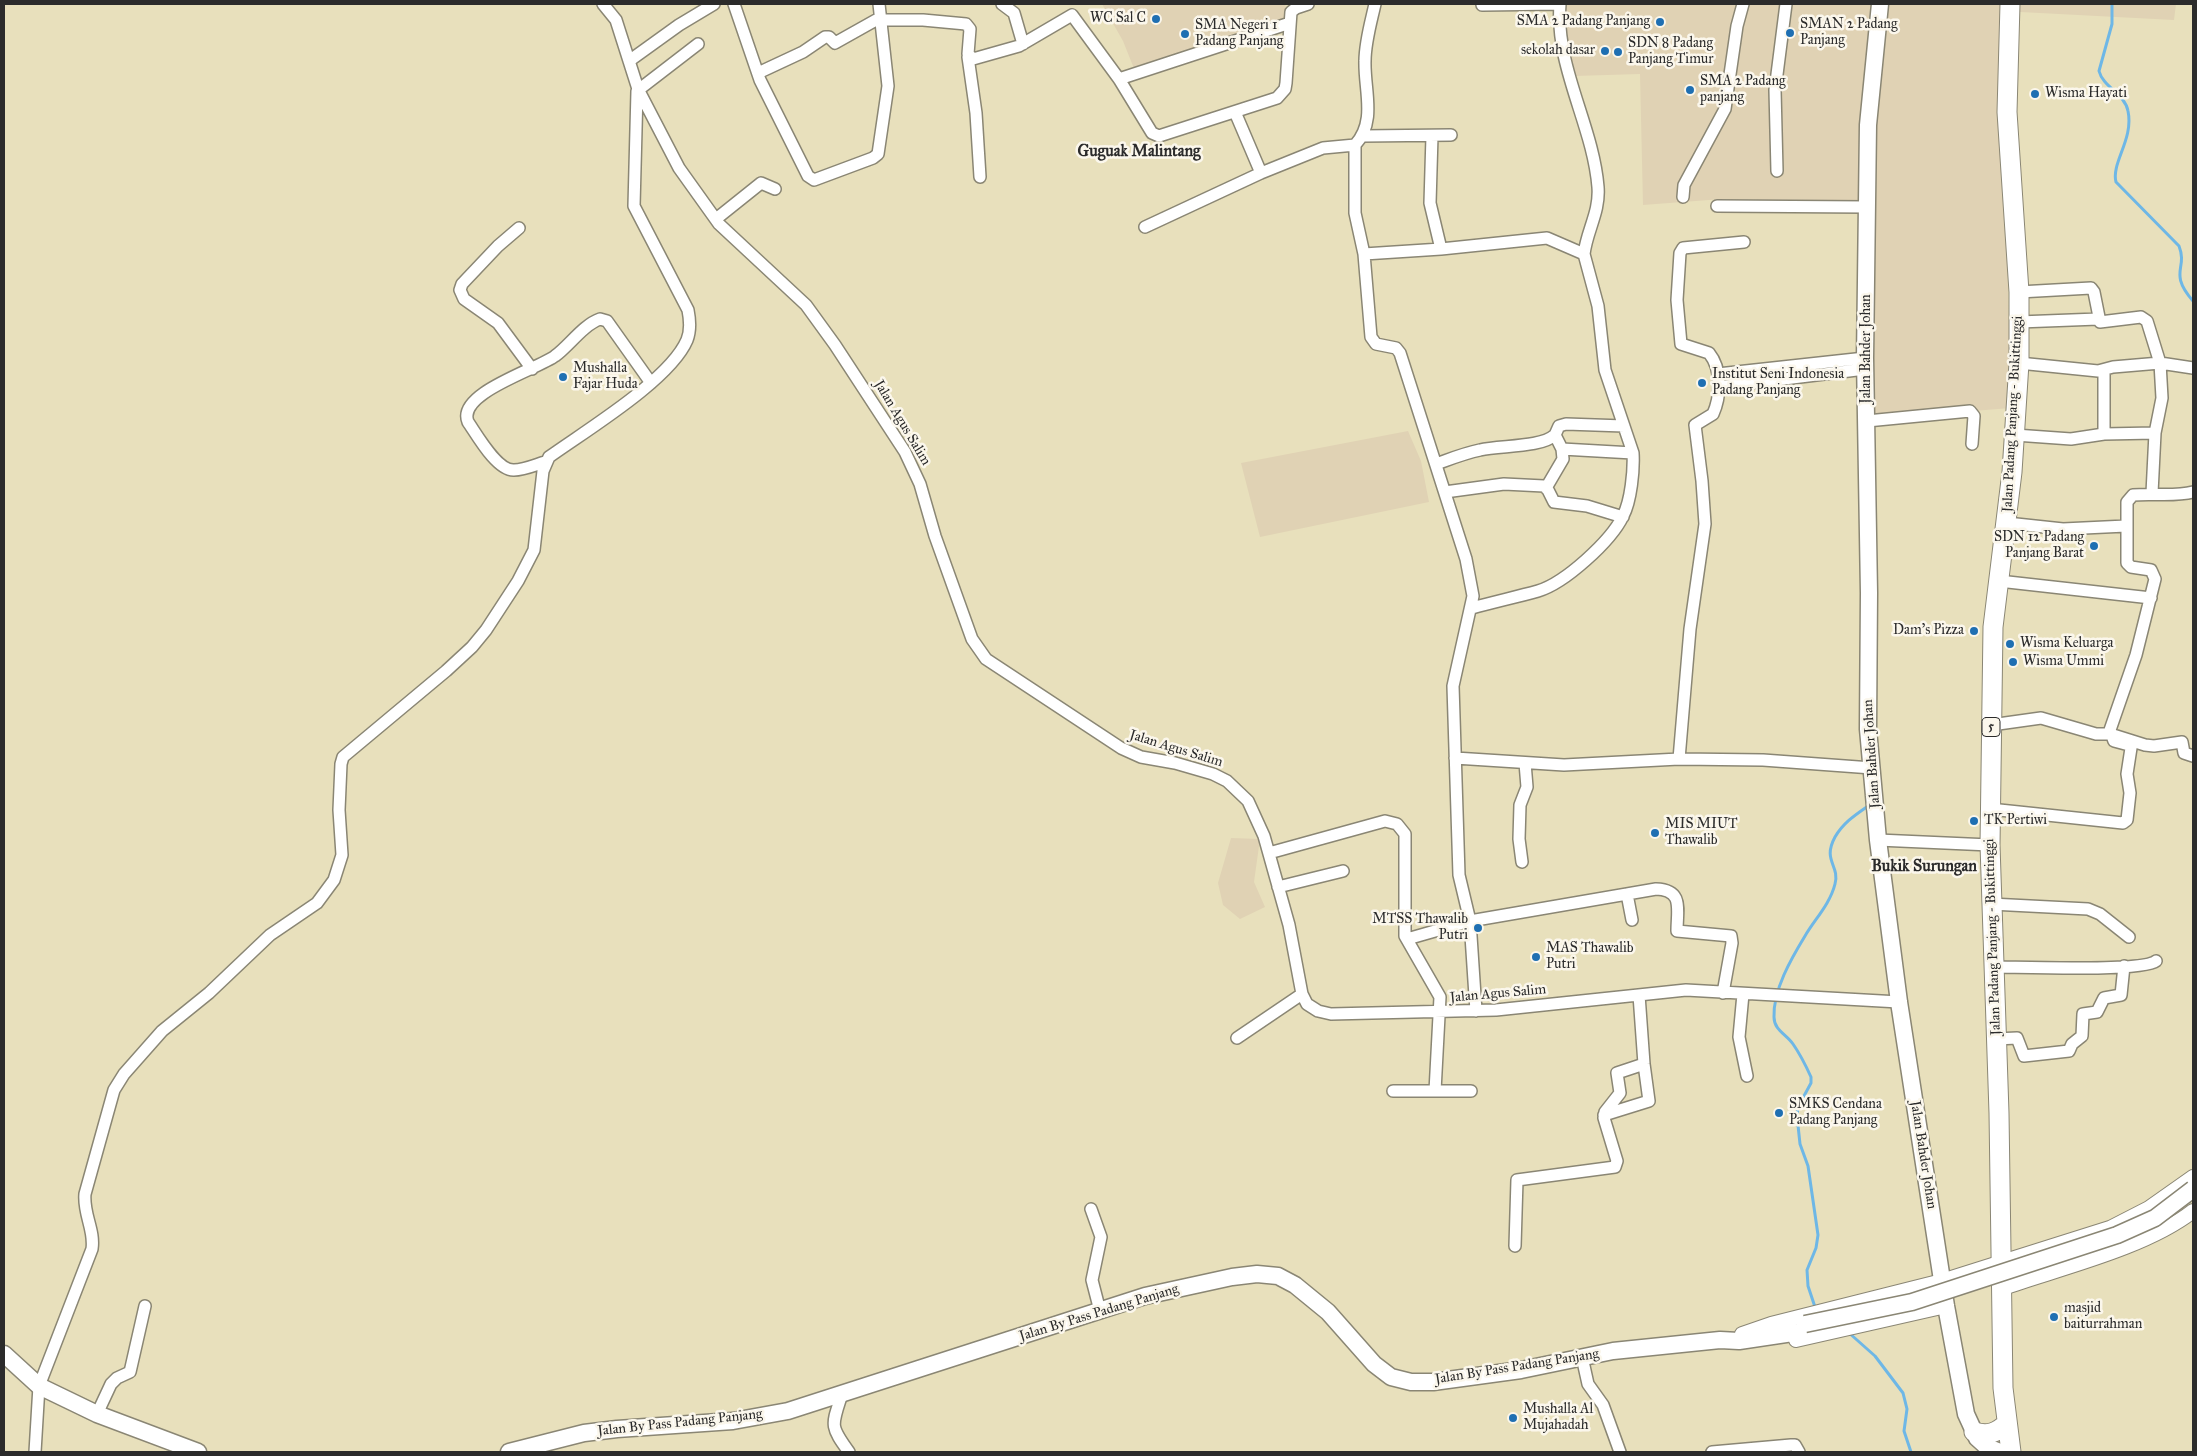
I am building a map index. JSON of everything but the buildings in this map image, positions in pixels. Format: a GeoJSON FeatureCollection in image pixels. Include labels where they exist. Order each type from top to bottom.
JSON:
{"type":"FeatureCollection","features":[{"type":"Feature","properties":{"kind":"highway","name":"Jalan Padang Panjang - Bukittinggi"},"geometry":{"type":"LineString","coordinates":[[2010,4],[2007,112],[2019,292],[2019,363],[2007,523],[1993,627],[1990,845],[2003,1288],[2003,1388],[2011,1452]]}},
{"type":"Feature","properties":{"kind":"highway"},"geometry":{"type":"LineString","coordinates":[[1974,1432],[1995,1433],[2007,1423]]}},
{"type":"Feature","properties":{"kind":"main road","name":"Jalan Bahder Johan"},"geometry":{"type":"LineString","coordinates":[[1880,4],[1868,125],[1865,364],[1867,421],[1868,729],[1878,840],[1899,1002],[1946,1306],[1966,1414],[1974,1432],[1990,1450]]}},
{"type":"Feature","properties":{"kind":"main road"},"geometry":{"type":"LineString","coordinates":[[1805,1328],[1912,1302],[2117,1235],[2154,1218],[2193,1189]]}},
{"type":"Feature","properties":{"kind":"main road"},"geometry":{"type":"LineString","coordinates":[[1805,1328],[1917,1307],[2119,1241],[2159,1223],[2193,1198]]}},
{"type":"Feature","properties":{"kind":"main road","name":"Jalan By Pass Padang Panjang"},"geometry":{"type":"LineString","coordinates":[[509,1452],[584,1433],[733,1421],[778,1413],[1154,1294],[1232,1277],[1257,1274],[1278,1276],[1295,1285],[1328,1312],[1374,1364],[1391,1377],[1411,1382],[1433,1382],[1521,1370],[1613,1351],[1720,1340],[1805,1328]]}},
{"type":"Feature","properties":{"kind":"main road"},"geometry":{"type":"LineString","coordinates":[[4,1354],[39,1386],[96,1414],[198,1452]]}},
{"type":"Feature","properties":{"kind":"street","name":"Jalan Agus Salim"},"geometry":{"type":"LineString","coordinates":[[603,4],[616,20],[638,89],[678,168],[716,219],[806,305],[835,344],[905,452],[920,484],[935,536],[972,639],[986,659],[1121,748],[1141,757],[1175,763],[1213,774],[1227,781],[1248,801],[1269,853],[1289,925],[1302,994],[1312,1008],[1331,1014],[1439,1013],[1686,990],[1899,1002]]}},
{"type":"Feature","properties":{"kind":"street"},"geometry":{"type":"LineString","coordinates":[[629,61],[679,25],[714,4]]}},
{"type":"Feature","properties":{"kind":"street"},"geometry":{"type":"LineString","coordinates":[[734,4],[758,72],[811,179],[818,179],[873,158],[880,148],[888,94],[879,4]]}},
{"type":"Feature","properties":{"kind":"street"},"geometry":{"type":"LineString","coordinates":[[1002,4],[1014,13],[1023,44]]}},
{"type":"Feature","properties":{"kind":"street"},"geometry":{"type":"LineString","coordinates":[[968,57],[973,59],[1023,44],[1070,16],[1075,16],[1156,136],[1276,98],[1285,89],[1293,9],[1308,4]]}},
{"type":"Feature","properties":{"kind":"street"},"geometry":{"type":"LineString","coordinates":[[1145,227],[1261,172],[1323,148],[1354,145],[1363,136],[1368,121],[1364,60],[1375,4]]}},
{"type":"Feature","properties":{"kind":"street"},"geometry":{"type":"LineString","coordinates":[[1472,608],[1538,590],[1556,581],[1602,544],[1623,517],[1634,466],[1633,453],[1605,370],[1598,306],[1584,254],[1586,237],[1597,212],[1598,188],[1591,145],[1569,75],[1558,22],[1560,4],[1482,5]]}},
{"type":"Feature","properties":{"kind":"street"},"geometry":{"type":"LineString","coordinates":[[1683,197],[1684,185],[1725,109],[1737,26],[1743,4]]}},
{"type":"Feature","properties":{"kind":"street"},"geometry":{"type":"LineString","coordinates":[[1777,171],[1775,90],[1786,4]]}},
{"type":"Feature","properties":{"kind":"street"},"geometry":{"type":"LineString","coordinates":[[758,72],[803,52],[825,37],[829,37],[835,43],[872,21],[923,20],[968,25],[970,29],[968,57],[976,113],[980,177]]}},
{"type":"Feature","properties":{"kind":"street"},"geometry":{"type":"LineString","coordinates":[[1119,79],[1290,24]]}},
{"type":"Feature","properties":{"kind":"street"},"geometry":{"type":"LineString","coordinates":[[35,1452],[39,1386],[92,1248],[92,1238],[84,1211],[85,1194],[119,1082],[162,1031],[209,993],[270,935],[316,903],[326,893],[334,880],[342,855],[339,810],[340,764],[343,757],[446,671],[472,647],[486,630],[518,581],[534,550],[545,462],[549,457],[651,383],[680,353],[690,331],[688,310],[634,206],[638,89],[698,44]]}},
{"type":"Feature","properties":{"kind":"street"},"geometry":{"type":"LineString","coordinates":[[1235,112],[1261,172]]}},
{"type":"Feature","properties":{"kind":"street"},"geometry":{"type":"LineString","coordinates":[[1363,136],[1451,135]]}},
{"type":"Feature","properties":{"kind":"street"},"geometry":{"type":"LineString","coordinates":[[1432,136],[1430,203],[1441,249]]}},
{"type":"Feature","properties":{"kind":"street"},"geometry":{"type":"LineString","coordinates":[[1354,145],[1355,213],[1364,254],[1371,337],[1376,344],[1396,348],[1400,353],[1466,559],[1473,596],[1472,608],[1453,686],[1459,875],[1470,921],[1476,1011]]}},
{"type":"Feature","properties":{"kind":"street"},"geometry":{"type":"LineString","coordinates":[[716,219],[761,183],[775,189]]}},
{"type":"Feature","properties":{"kind":"street"},"geometry":{"type":"LineString","coordinates":[[1717,206],[1867,207]]}},
{"type":"Feature","properties":{"kind":"street"},"geometry":{"type":"LineString","coordinates":[[519,228],[498,246],[462,284],[460,290],[464,299],[498,323],[532,369]]}},
{"type":"Feature","properties":{"kind":"street"},"geometry":{"type":"LineString","coordinates":[[1364,254],[1441,249],[1547,238],[1584,254]]}},
{"type":"Feature","properties":{"kind":"street"},"geometry":{"type":"LineString","coordinates":[[1679,759],[1690,629],[1705,524],[1702,481],[1694,425],[1713,414],[1719,387],[1718,374],[1709,353],[1680,344],[1677,300],[1680,252],[1683,248],[1744,242]]}},
{"type":"Feature","properties":{"kind":"street"},"geometry":{"type":"LineString","coordinates":[[2019,292],[2091,288],[2094,292],[2098,319],[2102,323],[2144,318],[2160,363],[2162,398],[2155,433],[2152,493]]}},
{"type":"Feature","properties":{"kind":"street"},"geometry":{"type":"LineString","coordinates":[[545,462],[516,470],[508,470],[492,457],[466,417],[468,409],[491,386],[532,369],[554,357],[600,319],[607,322],[651,383]]}},
{"type":"Feature","properties":{"kind":"street"},"geometry":{"type":"LineString","coordinates":[[2019,322],[2098,319]]}},
{"type":"Feature","properties":{"kind":"street"},"geometry":{"type":"LineString","coordinates":[[2019,363],[2104,370],[2113,367],[2160,363],[2193,368]]}},
{"type":"Feature","properties":{"kind":"street"},"geometry":{"type":"LineString","coordinates":[[1718,374],[1865,364]]}},
{"type":"Feature","properties":{"kind":"street"},"geometry":{"type":"LineString","coordinates":[[1719,387],[1865,364]]}},
{"type":"Feature","properties":{"kind":"street"},"geometry":{"type":"LineString","coordinates":[[2104,370],[2104,434]]}},
{"type":"Feature","properties":{"kind":"street"},"geometry":{"type":"LineString","coordinates":[[1867,421],[1970,411],[1974,416],[1972,444]]}},
{"type":"Feature","properties":{"kind":"street"},"geometry":{"type":"LineString","coordinates":[[1436,464],[1479,450],[1549,439],[1555,435],[1559,426],[1566,424],[1624,426]]}},
{"type":"Feature","properties":{"kind":"street"},"geometry":{"type":"LineString","coordinates":[[2015,435],[2071,439],[2104,434],[2155,433]]}},
{"type":"Feature","properties":{"kind":"street"},"geometry":{"type":"LineString","coordinates":[[1546,488],[1563,459],[1562,450],[1555,435]]}},
{"type":"Feature","properties":{"kind":"street"},"geometry":{"type":"LineString","coordinates":[[1562,450],[1633,453]]}},
{"type":"Feature","properties":{"kind":"street"},"geometry":{"type":"LineString","coordinates":[[1445,492],[1504,484],[1546,488]]}},
{"type":"Feature","properties":{"kind":"street"},"geometry":{"type":"LineString","coordinates":[[1546,488],[1556,503],[1587,506],[1623,517]]}},
{"type":"Feature","properties":{"kind":"street"},"geometry":{"type":"LineString","coordinates":[[1990,809],[2125,822],[2130,793],[2127,774],[2131,748],[2129,745],[2114,740],[2110,730],[2136,655],[2155,575],[2151,570],[2128,565],[2127,502],[2130,496],[2152,493],[2182,495],[2193,492]]}},
{"type":"Feature","properties":{"kind":"street"},"geometry":{"type":"LineString","coordinates":[[2007,523],[2063,529],[2126,526]]}},
{"type":"Feature","properties":{"kind":"street"},"geometry":{"type":"LineString","coordinates":[[1999,581],[2151,598]]}},
{"type":"Feature","properties":{"kind":"street"},"geometry":{"type":"LineString","coordinates":[[1991,725],[2041,718],[2102,736],[2110,734],[2154,746],[2182,742],[2184,753],[2193,756]]}},
{"type":"Feature","properties":{"kind":"street"},"geometry":{"type":"LineString","coordinates":[[1455,758],[1564,765],[1679,759],[1763,760],[1872,768]]}},
{"type":"Feature","properties":{"kind":"street"},"geometry":{"type":"LineString","coordinates":[[1522,862],[1519,839],[1521,800],[1527,787],[1525,763]]}},
{"type":"Feature","properties":{"kind":"street"},"geometry":{"type":"LineString","coordinates":[[1269,853],[1385,821],[1397,824],[1405,834],[1407,840],[1404,928],[1406,939],[1440,997],[1435,1091]]}},
{"type":"Feature","properties":{"kind":"street"},"geometry":{"type":"LineString","coordinates":[[1878,840],[1990,845]]}},
{"type":"Feature","properties":{"kind":"street"},"geometry":{"type":"LineString","coordinates":[[1278,887],[1343,871]]}},
{"type":"Feature","properties":{"kind":"street"},"geometry":{"type":"LineString","coordinates":[[1406,939],[1470,921],[1656,888],[1668,889],[1675,894],[1678,902],[1677,931],[1731,936],[1732,943],[1723,993]]}},
{"type":"Feature","properties":{"kind":"street"},"geometry":{"type":"LineString","coordinates":[[1627,894],[1632,920]]}},
{"type":"Feature","properties":{"kind":"street"},"geometry":{"type":"LineString","coordinates":[[1991,904],[2088,909],[2100,914],[2129,937]]}},
{"type":"Feature","properties":{"kind":"street"},"geometry":{"type":"LineString","coordinates":[[1993,966],[2147,966],[2156,961]]}},
{"type":"Feature","properties":{"kind":"street"},"geometry":{"type":"LineString","coordinates":[[1996,1039],[2017,1038],[2024,1056],[2069,1051],[2073,1042],[2082,1036],[2083,1014],[2097,1012],[2104,998],[2121,995],[2124,966]]}},
{"type":"Feature","properties":{"kind":"street"},"geometry":{"type":"LineString","coordinates":[[1237,1038],[1302,994]]}},
{"type":"Feature","properties":{"kind":"street"},"geometry":{"type":"LineString","coordinates":[[1743,994],[1739,1037],[1747,1076]]}},
{"type":"Feature","properties":{"kind":"street"},"geometry":{"type":"LineString","coordinates":[[1604,1115],[1649,1101],[1638,995]]}},
{"type":"Feature","properties":{"kind":"street"},"geometry":{"type":"LineString","coordinates":[[1604,1115],[1620,1093],[1617,1073],[1644,1064]]}},
{"type":"Feature","properties":{"kind":"street"},"geometry":{"type":"LineString","coordinates":[[1393,1091],[1471,1091]]}},
{"type":"Feature","properties":{"kind":"street"},"geometry":{"type":"LineString","coordinates":[[1515,1246],[1517,1180],[1615,1167],[1618,1162],[1604,1115]]}},
{"type":"Feature","properties":{"kind":"street"},"geometry":{"type":"LineString","coordinates":[[1740,1337],[1771,1324],[1942,1281],[2110,1228],[2149,1208],[2193,1177]]}},
{"type":"Feature","properties":{"kind":"street"},"geometry":{"type":"LineString","coordinates":[[1092,1209],[1101,1237],[1092,1280],[1100,1311]]}},
{"type":"Feature","properties":{"kind":"street"},"geometry":{"type":"LineString","coordinates":[[2003,1288],[2137,1242],[2178,1222],[2193,1211]]}},
{"type":"Feature","properties":{"kind":"street"},"geometry":{"type":"LineString","coordinates":[[96,1414],[110,1384],[117,1378],[130,1372],[146,1306]]}},
{"type":"Feature","properties":{"kind":"street"},"geometry":{"type":"LineString","coordinates":[[1740,1337],[1786,1342],[1946,1306]]}},
{"type":"Feature","properties":{"kind":"street"},"geometry":{"type":"LineString","coordinates":[[1582,1358],[1588,1384],[1603,1405],[1620,1452]]}},
{"type":"Feature","properties":{"kind":"street"},"geometry":{"type":"LineString","coordinates":[[842,1394],[833,1425],[835,1434],[849,1452]]}},
{"type":"Feature","properties":{"kind":"street"},"geometry":{"type":"LineString","coordinates":[[1712,1452],[1791,1445],[1795,1445],[1799,1452]]}},
{"type":"Feature","properties":{"kind":"shaded area","name":"SMA Negeri 1 Padang Panjang"},"geometry":{"type":"Polygon","coordinates":[[[1102,4],[1285,4],[1289,23],[1135,71],[1123,41],[1102,4]]]}},
{"type":"Feature","properties":{"kind":"shaded area"},"geometry":{"type":"Polygon","coordinates":[[[1565,4],[2176,4],[2174,20],[2001,11],[2011,408],[1870,419],[1870,203],[1722,199],[1643,205],[1640,74],[1574,76],[1565,22],[1565,4]]]}},
{"type":"Feature","properties":{"kind":"shaded area"},"geometry":{"type":"Polygon","coordinates":[[[1408,431],[1421,461],[1429,502],[1260,537],[1241,463],[1408,431]]]}},
{"type":"Feature","properties":{"kind":"shaded area"},"geometry":{"type":"Polygon","coordinates":[[[1231,838],[1260,839],[1254,882],[1265,907],[1240,919],[1223,905],[1218,883],[1231,838]]]}},
{"type":"Feature","properties":{"kind":"waterway"},"geometry":{"type":"LineString","coordinates":[[2112,4],[2112,24],[2099,71],[2105,82],[2123,100],[2128,111],[2128,131],[2115,175],[2116,182],[2179,246],[2181,254],[2180,277],[2193,301]]}},
{"type":"Feature","properties":{"kind":"waterway"},"geometry":{"type":"LineString","coordinates":[[1816,1310],[1808,1286],[1807,1270],[1816,1248],[1818,1235],[1808,1166],[1800,1144],[1797,1116],[1798,1107],[1811,1083],[1811,1077],[1793,1044],[1776,1025],[1774,1007],[1776,996],[1789,965],[1833,891],[1836,878],[1830,852],[1831,845],[1838,832],[1846,823],[1868,806]]}},
{"type":"Feature","properties":{"kind":"waterway"},"geometry":{"type":"LineString","coordinates":[[1848,1332],[1875,1356],[1903,1393],[1907,1409],[1904,1431],[1911,1452]]}},
{"type":"Feature","properties":{"kind":"place","name":"WC Sal C"},"geometry":{"type":"Point","coordinates":[1156,19]}},
{"type":"Feature","properties":{"kind":"place","name":"SMA 2 Padang Panjang"},"geometry":{"type":"Point","coordinates":[1660,22]}},
{"type":"Feature","properties":{"kind":"place","name":"SMAN 2 Padang Panjang"},"geometry":{"type":"Point","coordinates":[1790,33]}},
{"type":"Feature","properties":{"kind":"place","name":"SMA Negeri 1 Padang Panjang"},"geometry":{"type":"Point","coordinates":[1185,34]}},
{"type":"Feature","properties":{"kind":"place","name":"sekolah dasar"},"geometry":{"type":"Point","coordinates":[1605,51]}},
{"type":"Feature","properties":{"kind":"place","name":"SDN 8 Padang Panjang Timur"},"geometry":{"type":"Point","coordinates":[1618,52]}},
{"type":"Feature","properties":{"kind":"place","name":"SMA 2 Padang panjang"},"geometry":{"type":"Point","coordinates":[1690,90]}},
{"type":"Feature","properties":{"kind":"place","name":"Wisma Hayati"},"geometry":{"type":"Point","coordinates":[2035,94]}},
{"type":"Feature","properties":{"kind":"place","name":"Mushalla Fajar Huda"},"geometry":{"type":"Point","coordinates":[563,377]}},
{"type":"Feature","properties":{"kind":"place","name":"Institut Seni Indonesia Padang Panjang"},"geometry":{"type":"Point","coordinates":[1702,383]}},
{"type":"Feature","properties":{"kind":"place","name":"SDN 12 Padang Panjang Barat"},"geometry":{"type":"Point","coordinates":[2094,546]}},
{"type":"Feature","properties":{"kind":"place","name":"Dam's Pizza"},"geometry":{"type":"Point","coordinates":[1974,631]}},
{"type":"Feature","properties":{"kind":"place","name":"Wisma Keluarga"},"geometry":{"type":"Point","coordinates":[2010,644]}},
{"type":"Feature","properties":{"kind":"place","name":"Wisma Ummi"},"geometry":{"type":"Point","coordinates":[2013,662]}},
{"type":"Feature","properties":{"kind":"place","name":"TK Pertiwi"},"geometry":{"type":"Point","coordinates":[1974,821]}},
{"type":"Feature","properties":{"kind":"place","name":"MIS MIUT Thawalib"},"geometry":{"type":"Point","coordinates":[1655,833]}},
{"type":"Feature","properties":{"kind":"place","name":"MTSS Thawalib Putri"},"geometry":{"type":"Point","coordinates":[1478,928]}},
{"type":"Feature","properties":{"kind":"place","name":"MAS Thawalib Putri"},"geometry":{"type":"Point","coordinates":[1536,957]}},
{"type":"Feature","properties":{"kind":"place","name":"SMKS Cendana Padang Panjang"},"geometry":{"type":"Point","coordinates":[1779,1113]}},
{"type":"Feature","properties":{"kind":"place","name":"masjid baiturrahman"},"geometry":{"type":"Point","coordinates":[2054,1317]}},
{"type":"Feature","properties":{"kind":"place","name":"Mushalla Al Mujahadah"},"geometry":{"type":"Point","coordinates":[1513,1418]}},
{"type":"Feature","properties":{"kind":"district","name":"Guguak Malintang"},"geometry":{"type":"Point","coordinates":[1139,152]}},
{"type":"Feature","properties":{"kind":"district","name":"Bukik Surungan"},"geometry":{"type":"Point","coordinates":[1924,867]}}]}
